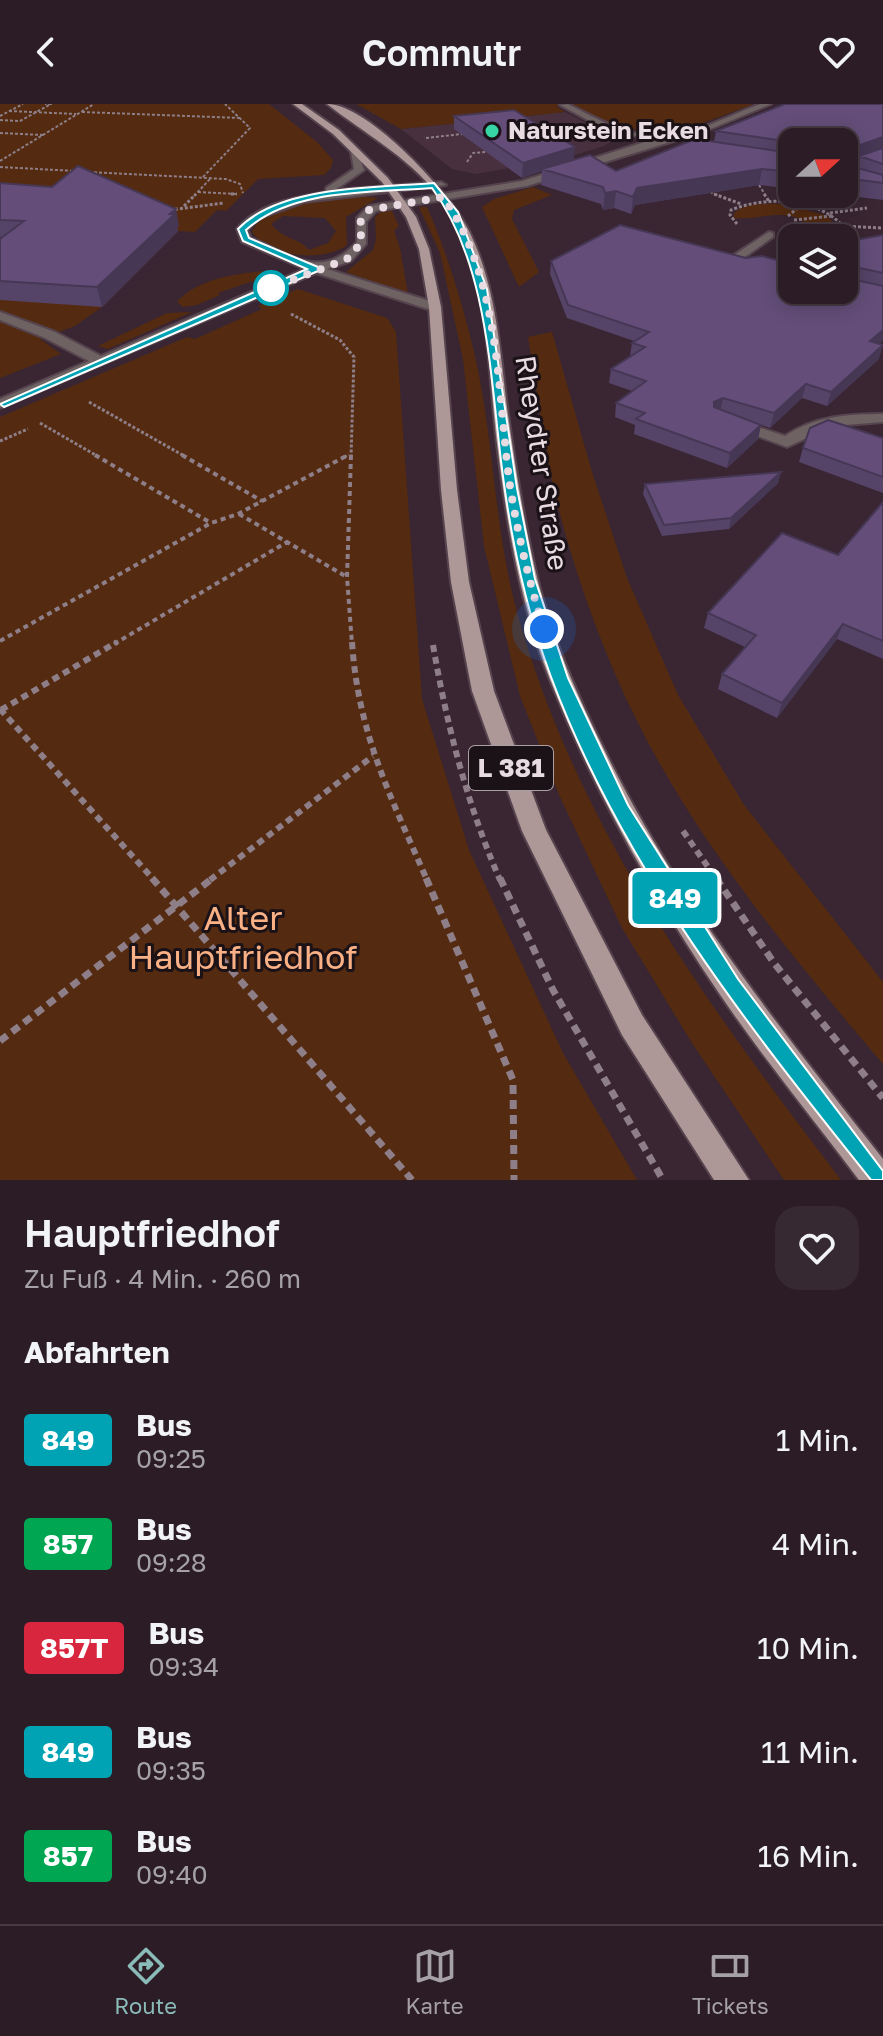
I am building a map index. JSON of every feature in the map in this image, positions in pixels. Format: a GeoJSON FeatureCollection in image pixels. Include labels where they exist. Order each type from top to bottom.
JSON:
{"type":"FeatureCollection","features":[{"type":"Feature","properties":{"kind":"main road","name":"L 381"},"geometry":{"type":"LineString","coordinates":[[297,104],[353,149],[392,188],[424,249],[435,307],[449,490],[460,582],[483,691],[534,831],[632,1025],[733,1180]]}},
{"type":"Feature","properties":{"kind":"main road","name":"Rheydter Straße"},"geometry":{"type":"LineString","coordinates":[[331,104],[394,147],[434,185],[470,247],[482,289],[511,488],[528,579],[560,678],[620,809],[731,986],[879,1180]]}},
{"type":"Feature","properties":{"kind":"street"},"geometry":{"type":"LineString","coordinates":[[564,105],[611,129],[677,142],[767,104]]}},
{"type":"Feature","properties":{"kind":"street"},"geometry":{"type":"LineString","coordinates":[[0,404],[315,269],[347,259],[362,242],[359,224],[363,215],[373,208],[524,184],[663,139]]}},
{"type":"Feature","properties":{"kind":"street"},"geometry":{"type":"LineString","coordinates":[[650,143],[702,140]]}},
{"type":"Feature","properties":{"kind":"street"},"geometry":{"type":"LineString","coordinates":[[353,149],[359,170],[344,182],[314,197],[259,214],[245,224],[242,235],[260,248],[315,269],[435,307]]}},
{"type":"Feature","properties":{"kind":"street"},"geometry":{"type":"LineString","coordinates":[[858,166],[883,156]]}},
{"type":"Feature","properties":{"kind":"street"},"geometry":{"type":"LineString","coordinates":[[314,197],[560,171]]}},
{"type":"Feature","properties":{"kind":"street"},"geometry":{"type":"LineString","coordinates":[[858,172],[878,174]]}},
{"type":"Feature","properties":{"kind":"street"},"geometry":{"type":"LineString","coordinates":[[751,261],[738,257],[769,235]]}},
{"type":"Feature","properties":{"kind":"street"},"geometry":{"type":"LineString","coordinates":[[0,316],[50,335],[102,362]]}},
{"type":"Feature","properties":{"kind":"street"},"geometry":{"type":"LineString","coordinates":[[719,419],[787,442],[802,431],[830,420],[883,418]]}},
{"type":"Feature","properties":{"kind":"path"},"geometry":{"type":"LineString","coordinates":[[0,118],[23,104]]}},
{"type":"Feature","properties":{"kind":"path"},"geometry":{"type":"LineString","coordinates":[[0,118],[20,121],[51,104],[45,104]]}},
{"type":"Feature","properties":{"kind":"path"},"geometry":{"type":"LineString","coordinates":[[0,161],[94,104]]}},
{"type":"Feature","properties":{"kind":"path"},"geometry":{"type":"LineString","coordinates":[[202,178],[250,128],[225,104]]}},
{"type":"Feature","properties":{"kind":"path"},"geometry":{"type":"LineString","coordinates":[[9,111],[77,114]]}},
{"type":"Feature","properties":{"kind":"path"},"geometry":{"type":"LineString","coordinates":[[82,112],[241,118]]}},
{"type":"Feature","properties":{"kind":"path"},"geometry":{"type":"LineString","coordinates":[[0,133],[43,135]]}},
{"type":"Feature","properties":{"kind":"path"},"geometry":{"type":"LineString","coordinates":[[416,139],[462,134]]}},
{"type":"Feature","properties":{"kind":"path"},"geometry":{"type":"LineString","coordinates":[[0,167],[211,178],[237,182],[243,194]]}},
{"type":"Feature","properties":{"kind":"path"},"geometry":{"type":"LineString","coordinates":[[182,208],[211,178]]}},
{"type":"Feature","properties":{"kind":"path"},"geometry":{"type":"LineString","coordinates":[[759,185],[769,202]]}},
{"type":"Feature","properties":{"kind":"path"},"geometry":{"type":"LineString","coordinates":[[198,192],[243,194]]}},
{"type":"Feature","properties":{"kind":"path"},"geometry":{"type":"LineString","coordinates":[[710,192],[742,205]]}},
{"type":"Feature","properties":{"kind":"path"},"geometry":{"type":"LineString","coordinates":[[169,210],[221,204],[243,194]]}},
{"type":"Feature","properties":{"kind":"path"},"geometry":{"type":"LineString","coordinates":[[799,208],[786,219],[867,208]]}},
{"type":"Feature","properties":{"kind":"path"},"geometry":{"type":"LineString","coordinates":[[858,227],[883,228]]}},
{"type":"Feature","properties":{"kind":"path"},"geometry":{"type":"LineString","coordinates":[[286,312],[340,340],[352,351],[355,364],[349,455],[347,577],[355,687],[373,756],[513,1080],[514,1180]]}},
{"type":"Feature","properties":{"kind":"path"},"geometry":{"type":"LineString","coordinates":[[89,402],[262,501]]}},
{"type":"Feature","properties":{"kind":"path"},"geometry":{"type":"LineString","coordinates":[[40,423],[211,523]]}},
{"type":"Feature","properties":{"kind":"path"},"geometry":{"type":"LineString","coordinates":[[0,641],[211,523],[238,514],[349,455]]}},
{"type":"Feature","properties":{"kind":"path"},"geometry":{"type":"LineString","coordinates":[[238,514],[347,577]]}},
{"type":"Feature","properties":{"kind":"path"},"geometry":{"type":"LineString","coordinates":[[287,542],[0,710],[176,905],[412,1180]]}},
{"type":"Feature","properties":{"kind":"path"},"geometry":{"type":"LineString","coordinates":[[0,1041],[373,756]]}},
{"type":"Feature","properties":{"kind":"path"},"geometry":{"type":"LineString","coordinates":[[677,824],[774,963],[883,1098]]}},
{"type":"Feature","properties":{"kind":"shaded area"},"geometry":{"type":"Polygon","coordinates":[[[565,112],[616,138],[604,146],[562,159],[476,174],[452,169],[401,129],[565,112]]]}},
{"type":"Feature","properties":{"kind":"green space"},"geometry":{"type":"Polygon","coordinates":[[[0,104],[269,104],[317,142],[333,160],[331,168],[324,175],[258,179],[226,211],[217,210],[195,232],[178,231],[102,307],[75,326],[40,339],[61,354],[0,378],[0,104]]]}},
{"type":"Feature","properties":{"kind":"green space"},"geometry":{"type":"Polygon","coordinates":[[[356,104],[570,104],[556,106],[565,112],[401,129],[356,104]]]}},
{"type":"Feature","properties":{"kind":"green space"},"geometry":{"type":"Polygon","coordinates":[[[570,104],[754,104],[676,133],[618,128],[570,104]]]}},
{"type":"Feature","properties":{"kind":"green space"},"geometry":{"type":"Polygon","coordinates":[[[533,187],[552,195],[514,210],[512,219],[539,272],[519,287],[482,207],[494,199],[533,187]]]}},
{"type":"Feature","properties":{"kind":"green space"},"geometry":{"type":"Polygon","coordinates":[[[356,195],[378,198],[346,217],[347,245],[337,251],[311,255],[283,252],[252,232],[259,222],[283,209],[356,195]],[[283,216],[271,224],[309,250],[328,243],[336,231],[325,218],[283,216]]]}},
{"type":"Feature","properties":{"kind":"green space"},"geometry":{"type":"Polygon","coordinates":[[[756,204],[778,204],[778,208],[797,208],[826,215],[835,224],[802,224],[803,220],[785,215],[734,218],[734,213],[756,204]]]}},
{"type":"Feature","properties":{"kind":"green space"},"geometry":{"type":"Polygon","coordinates":[[[419,207],[427,207],[435,225],[465,318],[481,388],[509,580],[542,691],[574,767],[610,840],[651,911],[743,1048],[841,1180],[784,1180],[692,1043],[622,928],[560,797],[520,696],[484,546],[463,359],[440,253],[419,207]]]}},
{"type":"Feature","properties":{"kind":"green space"},"geometry":{"type":"Polygon","coordinates":[[[381,211],[392,211],[399,226],[394,231],[408,294],[346,272],[373,250],[375,217],[381,211]]]}},
{"type":"Feature","properties":{"kind":"green space"},"geometry":{"type":"Polygon","coordinates":[[[263,271],[256,280],[218,293],[220,295],[197,305],[183,307],[177,302],[206,283],[263,271]]]}},
{"type":"Feature","properties":{"kind":"green space","name":"Alter Hauptfriedhof"},"geometry":{"type":"Polygon","coordinates":[[[298,289],[387,318],[396,332],[422,699],[469,850],[563,1053],[637,1180],[0,1180],[0,417],[187,337],[195,339],[298,289]]]}},
{"type":"Feature","properties":{"kind":"green space"},"geometry":{"type":"Polygon","coordinates":[[[192,312],[108,349],[98,346],[167,313],[192,312]]]}},
{"type":"Feature","properties":{"kind":"green space"},"geometry":{"type":"Polygon","coordinates":[[[552,332],[592,472],[627,578],[678,695],[744,805],[883,982],[883,1064],[770,927],[701,831],[641,729],[616,676],[573,558],[549,468],[528,337],[552,332]]]}},
{"type":"Feature","properties":{"kind":"building"},"geometry":{"type":"Polygon","coordinates":[[[785,104],[883,104],[883,137],[858,146],[858,128],[778,128],[778,140],[716,131],[785,104]]]}},
{"type":"Feature","properties":{"kind":"building"},"geometry":{"type":"Polygon","coordinates":[[[514,110],[575,147],[523,163],[454,116],[514,110]]]}},
{"type":"Feature","properties":{"kind":"building"},"geometry":{"type":"Polygon","coordinates":[[[695,139],[778,151],[778,171],[762,169],[637,188],[633,197],[616,191],[605,193],[603,187],[542,169],[590,155],[616,171],[695,139]]]}},
{"type":"Feature","properties":{"kind":"building"},"geometry":{"type":"Polygon","coordinates":[[[883,148],[883,164],[859,156],[883,148]]]}},
{"type":"Feature","properties":{"kind":"building"},"geometry":{"type":"Polygon","coordinates":[[[78,166],[176,209],[170,214],[175,214],[97,287],[0,281],[0,239],[24,221],[0,220],[0,183],[52,187],[78,166]]]}},
{"type":"Feature","properties":{"kind":"building"},"geometry":{"type":"Polygon","coordinates":[[[858,168],[883,175],[883,183],[858,180],[858,168]]]}},
{"type":"Feature","properties":{"kind":"building"},"geometry":{"type":"Polygon","coordinates":[[[620,225],[746,258],[762,256],[778,260],[778,304],[858,304],[858,280],[883,286],[883,330],[870,341],[883,345],[831,392],[806,384],[774,413],[723,398],[714,402],[714,407],[761,425],[730,453],[636,419],[645,413],[616,403],[646,381],[611,369],[645,347],[632,343],[649,332],[568,305],[551,261],[620,225]]]}},
{"type":"Feature","properties":{"kind":"building"},"geometry":{"type":"Polygon","coordinates":[[[883,235],[883,273],[858,268],[858,239],[883,235]]]}},
{"type":"Feature","properties":{"kind":"building"},"geometry":{"type":"Polygon","coordinates":[[[828,420],[883,438],[883,477],[803,448],[810,428],[828,420]]]}},
{"type":"Feature","properties":{"kind":"building"},"geometry":{"type":"Polygon","coordinates":[[[781,472],[731,518],[664,525],[645,484],[781,472]]]}},
{"type":"Feature","properties":{"kind":"building"},"geometry":{"type":"Polygon","coordinates":[[[883,502],[883,641],[843,624],[782,703],[722,674],[756,635],[708,613],[782,533],[838,555],[883,502]]]}},
{"type":"Feature","properties":{"kind":"bus line","name":"849"},"geometry":{"type":"LineString","coordinates":[[0,404],[315,269],[246,240],[242,229],[259,214],[292,201],[314,197],[434,185],[454,212],[470,247],[482,289],[490,327],[511,488],[528,579],[560,678],[620,809],[731,986],[880,1180]]}},
{"type":"Feature","properties":{"kind":"place","name":"Naturstein Ecken"},"geometry":{"type":"Point","coordinates":[492,131]}},
{"type":"Feature","properties":{"kind":"route"},"geometry":{"type":"LineString","coordinates":[[271,288],[347,259],[362,242],[359,224],[369,210],[443,197],[454,212],[470,247],[482,289],[490,327],[511,488],[528,579],[544,629]]}}]}
